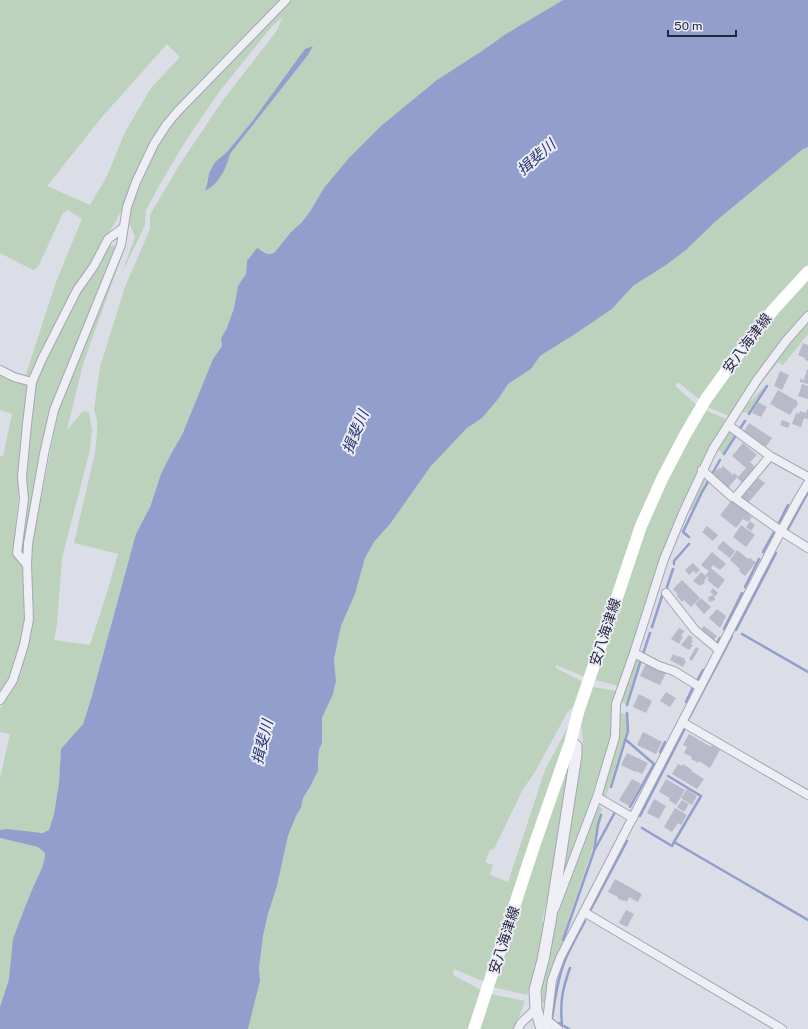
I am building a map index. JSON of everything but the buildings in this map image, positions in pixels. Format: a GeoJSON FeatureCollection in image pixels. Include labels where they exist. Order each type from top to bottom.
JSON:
{"type":"FeatureCollection","features":[{"type":"Feature","properties":{"kind":"main road","name":"安八海津線"},"geometry":{"type":"LineString","coordinates":[[474,1029],[535,842],[570,743],[579,709],[642,526],[662,479],[706,399],[742,348],[774,309],[808,272]]}},
{"type":"Feature","properties":{"kind":"street"},"geometry":{"type":"LineString","coordinates":[[0,700],[13,680],[24,645],[29,619],[27,565],[28,544],[44,454],[54,410],[121,245],[127,207],[136,182],[154,144],[167,124],[207,80],[286,0]]}},
{"type":"Feature","properties":{"kind":"street"},"geometry":{"type":"LineString","coordinates":[[27,565],[17,553],[24,499],[22,477],[32,382],[77,290],[94,266],[108,239],[123,228]]}},
{"type":"Feature","properties":{"kind":"street"},"geometry":{"type":"LineString","coordinates":[[550,922],[597,797],[615,737],[616,704],[664,558],[683,513],[702,470],[728,425],[757,380],[786,341],[808,316]]}},
{"type":"Feature","properties":{"kind":"street"},"geometry":{"type":"LineString","coordinates":[[0,370],[14,377],[32,382]]}},
{"type":"Feature","properties":{"kind":"street"},"geometry":{"type":"LineString","coordinates":[[728,425],[770,456],[808,477]]}},
{"type":"Feature","properties":{"kind":"street"},"geometry":{"type":"LineString","coordinates":[[735,498],[770,456]]}},
{"type":"Feature","properties":{"kind":"street"},"geometry":{"type":"LineString","coordinates":[[702,470],[732,498],[735,498],[781,531],[808,548]]}},
{"type":"Feature","properties":{"kind":"street"},"geometry":{"type":"LineString","coordinates":[[546,1026],[552,980],[560,958],[781,531],[808,483]]}},
{"type":"Feature","properties":{"kind":"street"},"geometry":{"type":"LineString","coordinates":[[666,593],[695,630],[719,650]]}},
{"type":"Feature","properties":{"kind":"street"},"geometry":{"type":"LineString","coordinates":[[634,653],[659,666],[674,671],[700,687]]}},
{"type":"Feature","properties":{"kind":"street"},"geometry":{"type":"LineString","coordinates":[[682,722],[808,795]]}},
{"type":"Feature","properties":{"kind":"street"},"geometry":{"type":"LineString","coordinates":[[558,1029],[546,1026],[536,1009],[535,990],[543,960],[550,922],[576,755],[576,746],[570,743]]}},
{"type":"Feature","properties":{"kind":"street"},"geometry":{"type":"LineString","coordinates":[[597,797],[633,818]]}},
{"type":"Feature","properties":{"kind":"street"},"geometry":{"type":"LineString","coordinates":[[584,912],[782,1029]]}},
{"type":"Feature","properties":{"kind":"street"},"geometry":{"type":"LineString","coordinates":[[518,1029],[521,1023],[536,1009]]}},
{"type":"Feature","properties":{"kind":"green space"},"geometry":{"type":"Polygon","coordinates":[[[0,0],[281,0],[176,107],[122,210],[90,265],[32,376],[25,377],[56,282],[82,219],[68,210],[63,213],[38,267],[33,270],[0,253],[0,0]],[[167,44],[102,117],[47,186],[90,205],[107,176],[125,132],[151,88],[180,57],[167,44]]]}},
{"type":"Feature","properties":{"kind":"green space"},"geometry":{"type":"Polygon","coordinates":[[[290,0],[563,0],[479,53],[311,210],[275,252],[269,254],[258,248],[247,261],[246,274],[238,286],[234,308],[227,328],[221,338],[222,346],[213,359],[182,435],[161,474],[122,586],[83,724],[61,750],[59,783],[54,814],[49,830],[31,833],[0,830],[0,778],[10,734],[0,732],[0,709],[16,682],[27,648],[32,545],[58,412],[124,248],[83,364],[67,430],[83,411],[89,412],[92,431],[90,450],[62,558],[57,624],[54,640],[90,645],[118,554],[74,543],[95,453],[97,420],[94,410],[100,367],[125,287],[150,229],[150,215],[180,164],[223,100],[276,32],[283,17],[273,25],[219,92],[185,142],[146,210],[145,225],[122,273],[135,237],[128,220],[130,206],[156,145],[179,112],[290,0]],[[313,46],[227,152],[215,162],[209,173],[205,191],[218,180],[224,170],[230,154],[308,55],[313,46]]]}},
{"type":"Feature","properties":{"kind":"green space"},"geometry":{"type":"Polygon","coordinates":[[[808,147],[808,265],[792,281],[700,400],[678,382],[675,386],[697,405],[585,677],[556,665],[556,668],[583,682],[577,703],[567,713],[535,772],[523,789],[494,849],[490,850],[485,862],[493,865],[490,875],[508,882],[545,770],[571,721],[484,981],[454,969],[453,975],[481,990],[468,1029],[248,1029],[260,981],[259,968],[263,936],[277,886],[288,836],[301,808],[303,798],[318,771],[319,750],[322,743],[322,718],[333,694],[336,681],[334,659],[341,626],[355,594],[365,558],[374,542],[390,524],[431,466],[467,428],[482,418],[499,398],[508,384],[531,369],[540,356],[612,309],[633,286],[686,250],[716,221],[803,149],[808,147]]]}},
{"type":"Feature","properties":{"kind":"green space"},"geometry":{"type":"Polygon","coordinates":[[[116,245],[51,409],[27,524],[24,552],[22,554],[20,553],[30,421],[36,383],[45,360],[79,292],[108,246],[116,245]]]}},
{"type":"Feature","properties":{"kind":"green space"},"geometry":{"type":"Polygon","coordinates":[[[808,279],[808,311],[783,339],[729,416],[707,407],[722,384],[776,313],[808,279]]]}},
{"type":"Feature","properties":{"kind":"green space"},"geometry":{"type":"Polygon","coordinates":[[[808,320],[808,334],[783,365],[778,362],[754,392],[775,360],[808,320]]]}},
{"type":"Feature","properties":{"kind":"green space"},"geometry":{"type":"Polygon","coordinates":[[[0,373],[28,385],[14,544],[14,556],[24,569],[25,618],[21,643],[10,680],[0,692],[0,456],[3,456],[12,414],[0,410],[0,373]]]}},
{"type":"Feature","properties":{"kind":"green space"},"geometry":{"type":"Polygon","coordinates":[[[766,385],[748,413],[741,411],[745,404],[752,400],[766,385]]]}},
{"type":"Feature","properties":{"kind":"green space"},"geometry":{"type":"Polygon","coordinates":[[[705,410],[726,419],[700,467],[674,525],[619,686],[595,680],[646,529],[666,483],[705,410]]]}},
{"type":"Feature","properties":{"kind":"green space"},"geometry":{"type":"Polygon","coordinates":[[[731,430],[735,433],[723,454],[718,450],[727,432],[731,430]]]}},
{"type":"Feature","properties":{"kind":"green space"},"geometry":{"type":"Polygon","coordinates":[[[703,475],[707,478],[692,510],[688,508],[703,475]]]}},
{"type":"Feature","properties":{"kind":"green space"},"geometry":{"type":"Polygon","coordinates":[[[635,657],[641,659],[626,704],[621,701],[635,657]]]}},
{"type":"Feature","properties":{"kind":"green space"},"geometry":{"type":"Polygon","coordinates":[[[593,687],[617,691],[612,735],[561,889],[559,890],[583,741],[581,723],[593,687]]]}},
{"type":"Feature","properties":{"kind":"green space"},"geometry":{"type":"Polygon","coordinates":[[[620,713],[626,714],[627,730],[606,796],[601,794],[620,713]]]}},
{"type":"Feature","properties":{"kind":"green space"},"geometry":{"type":"Polygon","coordinates":[[[572,749],[548,896],[542,921],[545,922],[540,956],[527,995],[493,987],[572,749]]]}},
{"type":"Feature","properties":{"kind":"green space"},"geometry":{"type":"Polygon","coordinates":[[[597,806],[602,808],[592,850],[562,939],[562,945],[557,954],[549,978],[544,1004],[542,1003],[542,984],[549,959],[555,922],[597,806]]]}},
{"type":"Feature","properties":{"kind":"green space"},"geometry":{"type":"Polygon","coordinates":[[[0,838],[38,847],[45,853],[45,857],[35,883],[0,1007],[0,838]]]}},
{"type":"Feature","properties":{"kind":"green space"},"geometry":{"type":"Polygon","coordinates":[[[491,994],[525,1001],[514,1029],[479,1029],[491,994]]]}},
{"type":"Feature","properties":{"kind":"water","name":"揖斐川"},"geometry":{"type":"Polygon","coordinates":[[[563,0],[808,0],[808,147],[803,149],[716,221],[686,250],[633,286],[612,309],[540,356],[531,369],[508,384],[499,398],[482,418],[467,428],[431,466],[390,524],[374,542],[365,558],[355,594],[341,626],[334,659],[336,681],[333,694],[322,718],[322,743],[319,750],[318,771],[303,798],[301,808],[288,836],[277,886],[263,936],[259,968],[260,981],[248,1029],[0,1029],[0,1007],[9,979],[13,939],[42,868],[45,853],[38,847],[0,838],[0,830],[7,829],[42,833],[49,830],[54,814],[59,783],[61,749],[83,724],[136,534],[150,507],[161,474],[182,435],[213,359],[222,346],[221,338],[227,328],[234,308],[238,286],[246,274],[247,261],[258,248],[268,254],[275,252],[291,232],[302,222],[324,188],[349,158],[381,126],[437,80],[506,34],[563,0]]]}},
{"type":"Feature","properties":{"kind":"water"},"geometry":{"type":"Polygon","coordinates":[[[313,46],[308,55],[230,154],[224,170],[218,180],[205,191],[209,173],[215,162],[227,152],[254,119],[305,49],[313,46]]]}},
{"type":"Feature","properties":{"kind":"waterway"},"geometry":{"type":"LineString","coordinates":[[749,414],[767,386]]}},
{"type":"Feature","properties":{"kind":"waterway"},"geometry":{"type":"LineString","coordinates":[[739,430],[745,421]]}},
{"type":"Feature","properties":{"kind":"waterway"},"geometry":{"type":"LineString","coordinates":[[724,454],[736,435]]}},
{"type":"Feature","properties":{"kind":"waterway"},"geometry":{"type":"LineString","coordinates":[[711,476],[720,460]]}},
{"type":"Feature","properties":{"kind":"waterway"},"geometry":{"type":"LineString","coordinates":[[689,537],[683,532],[709,480]]}},
{"type":"Feature","properties":{"kind":"waterway"},"geometry":{"type":"LineString","coordinates":[[788,529],[808,492]]}},
{"type":"Feature","properties":{"kind":"waterway"},"geometry":{"type":"LineString","coordinates":[[779,523],[788,505]]}},
{"type":"Feature","properties":{"kind":"waterway"},"geometry":{"type":"LineString","coordinates":[[763,552],[774,532]]}},
{"type":"Feature","properties":{"kind":"waterway"},"geometry":{"type":"LineString","coordinates":[[674,564],[674,561],[689,544]]}},
{"type":"Feature","properties":{"kind":"waterway"},"geometry":{"type":"LineString","coordinates":[[736,630],[776,553]]}},
{"type":"Feature","properties":{"kind":"waterway"},"geometry":{"type":"LineString","coordinates":[[745,587],[759,559]]}},
{"type":"Feature","properties":{"kind":"waterway"},"geometry":{"type":"LineString","coordinates":[[666,590],[673,569]]}},
{"type":"Feature","properties":{"kind":"waterway"},"geometry":{"type":"LineString","coordinates":[[652,627],[663,593]]}},
{"type":"Feature","properties":{"kind":"waterway"},"geometry":{"type":"LineString","coordinates":[[724,629],[742,593]]}},
{"type":"Feature","properties":{"kind":"waterway"},"geometry":{"type":"LineString","coordinates":[[643,654],[650,633]]}},
{"type":"Feature","properties":{"kind":"waterway"},"geometry":{"type":"LineString","coordinates":[[742,634],[808,672]]}},
{"type":"Feature","properties":{"kind":"waterway"},"geometry":{"type":"LineString","coordinates":[[689,718],[732,636]]}},
{"type":"Feature","properties":{"kind":"waterway"},"geometry":{"type":"LineString","coordinates":[[717,643],[720,638]]}},
{"type":"Feature","properties":{"kind":"waterway"},"geometry":{"type":"LineString","coordinates":[[627,705],[641,660]]}},
{"type":"Feature","properties":{"kind":"waterway"},"geometry":{"type":"LineString","coordinates":[[695,680],[697,681],[703,670]]}},
{"type":"Feature","properties":{"kind":"waterway"},"geometry":{"type":"LineString","coordinates":[[686,702],[693,687]]}},
{"type":"Feature","properties":{"kind":"waterway"},"geometry":{"type":"LineString","coordinates":[[611,787],[628,731],[627,713]]}},
{"type":"Feature","properties":{"kind":"waterway"},"geometry":{"type":"LineString","coordinates":[[640,816],[684,730]]}},
{"type":"Feature","properties":{"kind":"waterway"},"geometry":{"type":"LineString","coordinates":[[626,740],[654,764],[630,807]]}},
{"type":"Feature","properties":{"kind":"waterway"},"geometry":{"type":"LineString","coordinates":[[660,752],[665,742]]}},
{"type":"Feature","properties":{"kind":"waterway"},"geometry":{"type":"LineString","coordinates":[[668,776],[701,796],[674,842]]}},
{"type":"Feature","properties":{"kind":"waterway"},"geometry":{"type":"LineString","coordinates":[[595,849],[615,812],[617,813]]}},
{"type":"Feature","properties":{"kind":"waterway"},"geometry":{"type":"LineString","coordinates":[[563,940],[594,851],[601,815]]}},
{"type":"Feature","properties":{"kind":"waterway"},"geometry":{"type":"LineString","coordinates":[[642,828],[672,846],[674,842],[808,920]]}},
{"type":"Feature","properties":{"kind":"waterway"},"geometry":{"type":"LineString","coordinates":[[590,911],[627,841]]}},
{"type":"Feature","properties":{"kind":"waterway"},"geometry":{"type":"LineString","coordinates":[[552,1019],[556,991],[568,952],[585,921]]}},
{"type":"Feature","properties":{"kind":"waterway"},"geometry":{"type":"LineString","coordinates":[[562,1025],[562,996],[570,968]]}},
{"type":"Feature","properties":{"kind":"waterway"},"geometry":{"type":"LineString","coordinates":[[559,1023],[569,1029]]}}]}
